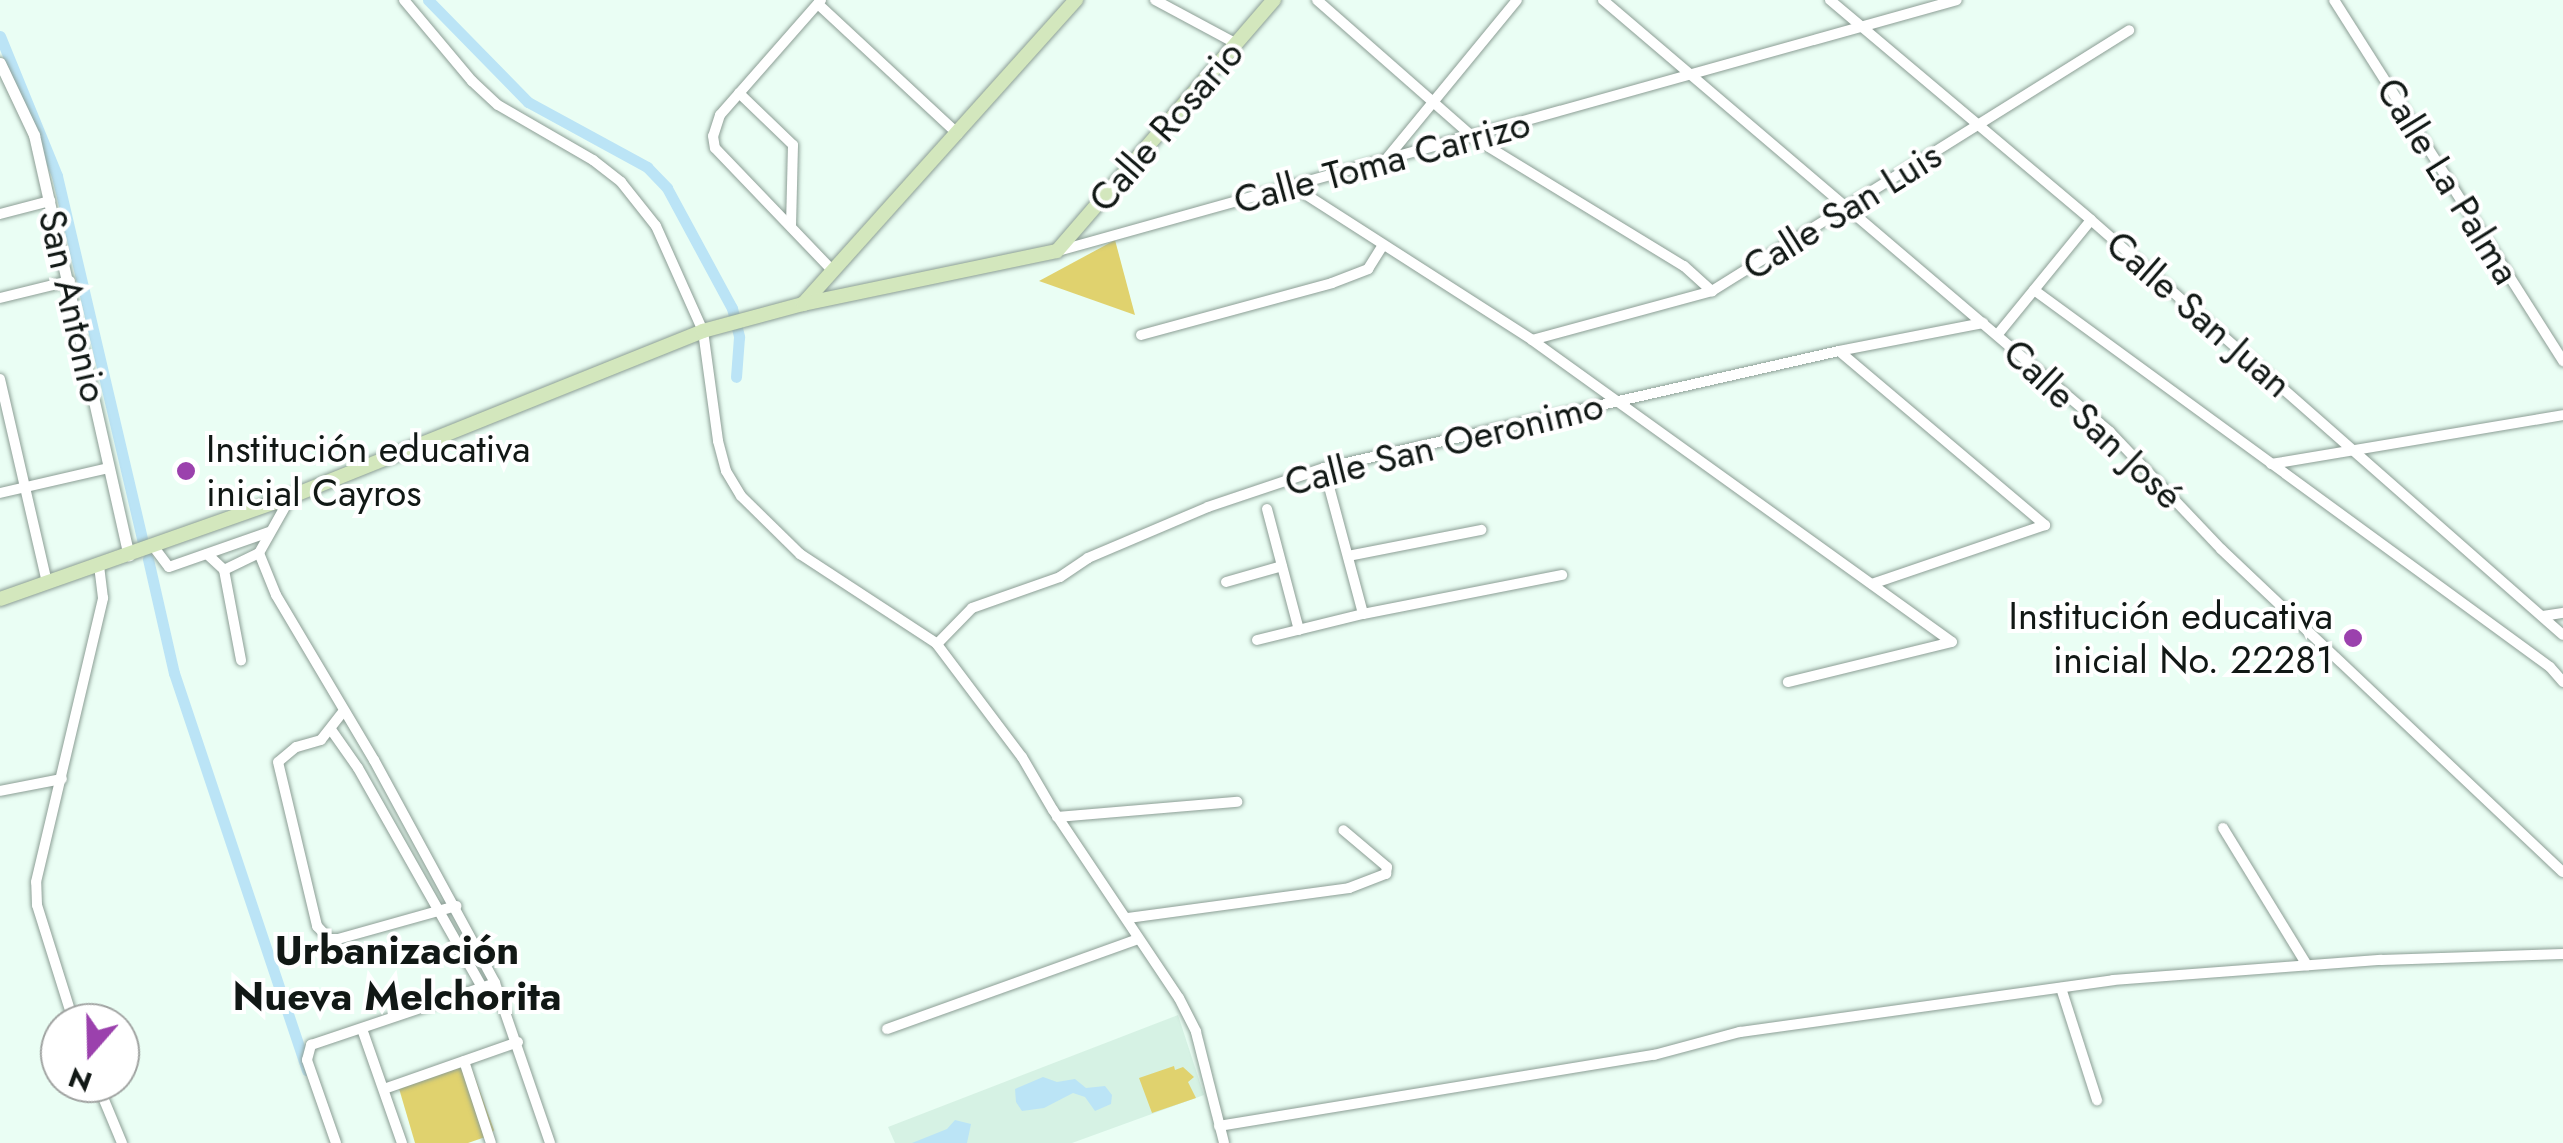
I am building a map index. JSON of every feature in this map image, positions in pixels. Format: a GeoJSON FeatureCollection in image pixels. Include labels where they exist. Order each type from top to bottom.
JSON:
{"type":"FeatureCollection","features":[{"type":"Feature","properties":{"kind":"main road"},"geometry":{"type":"LineString","coordinates":[[803,304],[1076,0]]}},
{"type":"Feature","properties":{"kind":"main road","name":"Calle Rosario"},"geometry":{"type":"LineString","coordinates":[[1057,251],[1274,0]]}},
{"type":"Feature","properties":{"kind":"main road","name":"Calle Toma Carrizo"},"geometry":{"type":"LineString","coordinates":[[0,600],[290,497],[703,331],[803,304],[1057,251]]}},
{"type":"Feature","properties":{"kind":"street"},"geometry":{"type":"LineString","coordinates":[[404,0],[498,104],[593,160],[631,193],[656,226],[703,331],[718,441],[740,496],[800,554],[936,644],[1022,757],[1057,817],[1128,918],[1196,1032],[1224,1143]]}},
{"type":"Feature","properties":{"kind":"street"},"geometry":{"type":"LineString","coordinates":[[1155,0],[1237,44]]}},
{"type":"Feature","properties":{"kind":"street"},"geometry":{"type":"LineString","coordinates":[[1316,0],[1474,138],[1684,266],[1712,290]]}},
{"type":"Feature","properties":{"kind":"street"},"geometry":{"type":"LineString","coordinates":[[1387,158],[1517,0]]}},
{"type":"Feature","properties":{"kind":"street","name":"Calle San José"},"geometry":{"type":"LineString","coordinates":[[1602,0],[2110,432],[2222,549],[2563,872]]}},
{"type":"Feature","properties":{"kind":"street","name":"Calle San Juan"},"geometry":{"type":"LineString","coordinates":[[1830,0],[2092,220],[2563,634]]}},
{"type":"Feature","properties":{"kind":"street","name":"Calle Toma Carrizo"},"geometry":{"type":"LineString","coordinates":[[1057,251],[1387,158],[1474,138],[1957,0]]}},
{"type":"Feature","properties":{"kind":"street","name":"Calle La Palma"},"geometry":{"type":"LineString","coordinates":[[2334,0],[2563,361]]}},
{"type":"Feature","properties":{"kind":"street"},"geometry":{"type":"LineString","coordinates":[[834,271],[715,148],[714,126],[820,2],[958,134]]}},
{"type":"Feature","properties":{"kind":"street","name":"Calle San Luis"},"geometry":{"type":"LineString","coordinates":[[1532,340],[1712,290],[2129,30]]}},
{"type":"Feature","properties":{"kind":"street","name":"San Antonio"},"geometry":{"type":"LineString","coordinates":[[0,63],[34,135],[129,555]]}},
{"type":"Feature","properties":{"kind":"street"},"geometry":{"type":"LineString","coordinates":[[739,94],[794,145],[792,228]]}},
{"type":"Feature","properties":{"kind":"street"},"geometry":{"type":"LineString","coordinates":[[1291,186],[1622,401],[1950,638],[1949,646],[1788,682]]}},
{"type":"Feature","properties":{"kind":"street"},"geometry":{"type":"LineString","coordinates":[[0,214],[50,201]]}},
{"type":"Feature","properties":{"kind":"street"},"geometry":{"type":"LineString","coordinates":[[1998,334],[2092,220]]}},
{"type":"Feature","properties":{"kind":"street"},"geometry":{"type":"LineString","coordinates":[[1141,335],[1332,283],[1368,269],[1384,245]]}},
{"type":"Feature","properties":{"kind":"street"},"geometry":{"type":"LineString","coordinates":[[0,298],[70,281]]}},
{"type":"Feature","properties":{"kind":"street"},"geometry":{"type":"LineString","coordinates":[[2034,290],[2550,668],[2563,682]]}},
{"type":"Feature","properties":{"kind":"street","name":"Calle San Oeronimo"},"geometry":{"type":"LineString","coordinates":[[936,644],[972,608],[1060,577],[1088,558],[1208,507],[1324,468],[1839,351],[1983,323]]}},
{"type":"Feature","properties":{"kind":"street"},"geometry":{"type":"LineString","coordinates":[[1839,351],[2046,525],[1872,584]]}},
{"type":"Feature","properties":{"kind":"street"},"geometry":{"type":"LineString","coordinates":[[0,381],[48,583]]}},
{"type":"Feature","properties":{"kind":"street"},"geometry":{"type":"LineString","coordinates":[[2271,464],[2351,447],[2563,415]]}},
{"type":"Feature","properties":{"kind":"street"},"geometry":{"type":"LineString","coordinates":[[0,492],[109,468]]}},
{"type":"Feature","properties":{"kind":"street"},"geometry":{"type":"LineString","coordinates":[[1324,468],[1363,614]]}},
{"type":"Feature","properties":{"kind":"street"},"geometry":{"type":"LineString","coordinates":[[224,570],[259,553],[290,497]]}},
{"type":"Feature","properties":{"kind":"street"},"geometry":{"type":"LineString","coordinates":[[1267,509],[1299,630]]}},
{"type":"Feature","properties":{"kind":"street"},"geometry":{"type":"LineString","coordinates":[[1348,556],[1481,530]]}},
{"type":"Feature","properties":{"kind":"street"},"geometry":{"type":"LineString","coordinates":[[153,546],[169,567],[269,532]]}},
{"type":"Feature","properties":{"kind":"street"},"geometry":{"type":"LineString","coordinates":[[259,553],[276,595],[456,906],[495,982],[550,1143]]}},
{"type":"Feature","properties":{"kind":"street"},"geometry":{"type":"LineString","coordinates":[[206,554],[224,570],[241,660]]}},
{"type":"Feature","properties":{"kind":"street"},"geometry":{"type":"LineString","coordinates":[[68,1003],[36,894],[103,598],[99,565]]}},
{"type":"Feature","properties":{"kind":"street"},"geometry":{"type":"LineString","coordinates":[[1226,582],[1282,566]]}},
{"type":"Feature","properties":{"kind":"street"},"geometry":{"type":"LineString","coordinates":[[1257,640],[1363,614],[1562,576]]}},
{"type":"Feature","properties":{"kind":"street"},"geometry":{"type":"LineString","coordinates":[[2543,616],[2563,613]]}},
{"type":"Feature","properties":{"kind":"street"},"geometry":{"type":"LineString","coordinates":[[342,713],[332,731],[280,756],[278,762],[317,926],[329,939],[338,939],[436,908],[456,906]]}},
{"type":"Feature","properties":{"kind":"street"},"geometry":{"type":"LineString","coordinates":[[332,731],[358,768],[481,984]]}},
{"type":"Feature","properties":{"kind":"street"},"geometry":{"type":"LineString","coordinates":[[0,791],[62,778]]}},
{"type":"Feature","properties":{"kind":"street"},"geometry":{"type":"LineString","coordinates":[[1057,817],[1237,802]]}},
{"type":"Feature","properties":{"kind":"street"},"geometry":{"type":"LineString","coordinates":[[2223,828],[2307,965]]}},
{"type":"Feature","properties":{"kind":"street"},"geometry":{"type":"LineString","coordinates":[[1128,918],[1349,888],[1384,876],[1387,866],[1343,830]]}},
{"type":"Feature","properties":{"kind":"street"},"geometry":{"type":"LineString","coordinates":[[887,1029],[1138,939]]}},
{"type":"Feature","properties":{"kind":"street"},"geometry":{"type":"LineString","coordinates":[[1219,1126],[1635,1058],[1740,1032],[2062,988],[2307,965],[2563,954]]}},
{"type":"Feature","properties":{"kind":"street"},"geometry":{"type":"LineString","coordinates":[[336,1143],[307,1060],[308,1049],[315,1042],[495,982]]}},
{"type":"Feature","properties":{"kind":"street"},"geometry":{"type":"LineString","coordinates":[[2062,988],[2097,1100]]}},
{"type":"Feature","properties":{"kind":"street"},"geometry":{"type":"LineString","coordinates":[[362,1029],[402,1143]]}},
{"type":"Feature","properties":{"kind":"street"},"geometry":{"type":"LineString","coordinates":[[384,1089],[518,1042]]}},
{"type":"Feature","properties":{"kind":"street"},"geometry":{"type":"LineString","coordinates":[[464,1061],[490,1143]]}},
{"type":"Feature","properties":{"kind":"street"},"geometry":{"type":"LineString","coordinates":[[105,1103],[122,1143]]}},
{"type":"Feature","properties":{"kind":"shaded area"},"geometry":{"type":"Polygon","coordinates":[[[1115,240],[1135,315],[1039,281],[1115,240]]]}},
{"type":"Feature","properties":{"kind":"shaded area"},"geometry":{"type":"Polygon","coordinates":[[[1178,1015],[1204,1095],[1072,1143],[895,1143],[888,1127],[1178,1015]]]}},
{"type":"Feature","properties":{"kind":"shaded area"},"geometry":{"type":"Polygon","coordinates":[[[470,1064],[494,1130],[491,1135],[468,1143],[415,1143],[398,1085],[470,1064]]]}},
{"type":"Feature","properties":{"kind":"shaded area"},"geometry":{"type":"Polygon","coordinates":[[[1174,1066],[1175,1070],[1183,1067],[1194,1077],[1188,1082],[1196,1098],[1152,1113],[1139,1078],[1174,1066]]]}},
{"type":"Feature","properties":{"kind":"water"},"geometry":{"type":"Polygon","coordinates":[[[1043,1077],[1057,1082],[1075,1079],[1086,1088],[1105,1086],[1112,1095],[1111,1104],[1095,1111],[1085,1097],[1073,1093],[1044,1108],[1022,1111],[1015,1089],[1043,1077]]]}},
{"type":"Feature","properties":{"kind":"water"},"geometry":{"type":"Polygon","coordinates":[[[955,1120],[971,1124],[967,1143],[912,1143],[947,1129],[955,1120]]]}},
{"type":"Feature","properties":{"kind":"waterway"},"geometry":{"type":"LineString","coordinates":[[428,0],[528,102],[647,167],[667,188],[732,308],[739,337],[736,377]]}},
{"type":"Feature","properties":{"kind":"waterway"},"geometry":{"type":"LineString","coordinates":[[0,36],[57,176],[142,539]]}},
{"type":"Feature","properties":{"kind":"waterway"},"geometry":{"type":"LineString","coordinates":[[148,559],[174,673],[307,1070]]}},
{"type":"Feature","properties":{"kind":"place","name":"Institución educativa inicial Cayros"},"geometry":{"type":"Point","coordinates":[186,471]}},
{"type":"Feature","properties":{"kind":"place","name":"Institución educativa inicial No. 22281"},"geometry":{"type":"Point","coordinates":[2353,638]}},
{"type":"Feature","properties":{"kind":"district","name":"Urbanización Nueva Melchorita"},"geometry":{"type":"Point","coordinates":[397,973]}}]}
